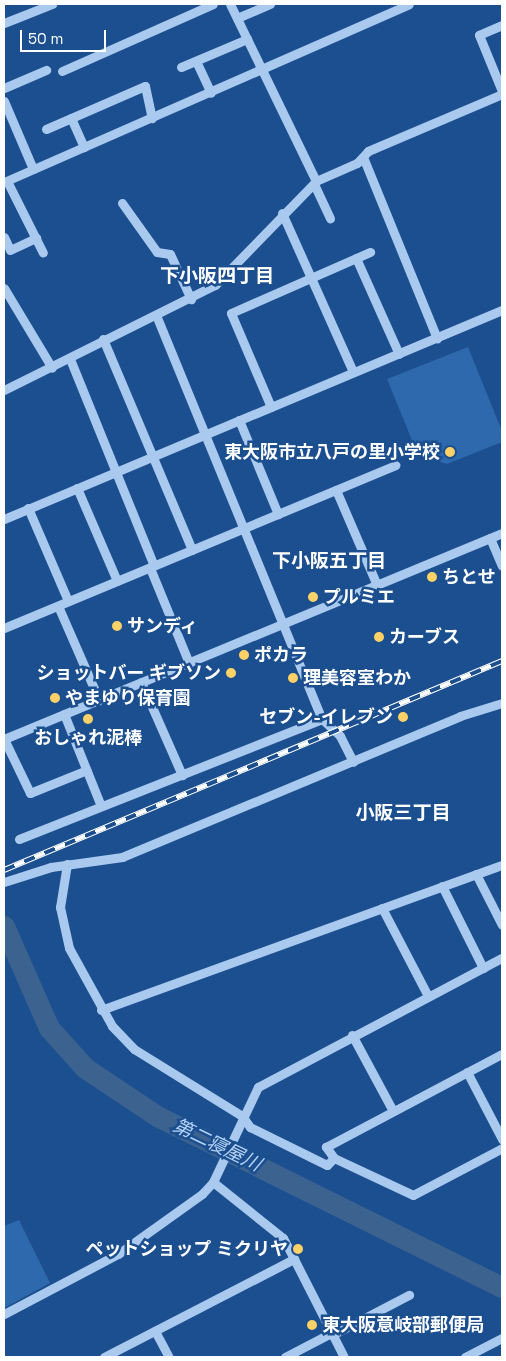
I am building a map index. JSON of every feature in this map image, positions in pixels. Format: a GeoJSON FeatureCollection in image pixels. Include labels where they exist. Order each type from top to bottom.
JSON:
{"type":"FeatureCollection","features":[{"type":"Feature","properties":{"kind":"street"},"geometry":{"type":"LineString","coordinates":[[4,23],[35,7],[52,4]]}},
{"type":"Feature","properties":{"kind":"street"},"geometry":{"type":"LineString","coordinates":[[62,71],[213,4]]}},
{"type":"Feature","properties":{"kind":"street"},"geometry":{"type":"LineString","coordinates":[[230,4],[315,182],[330,218]]}},
{"type":"Feature","properties":{"kind":"street"},"geometry":{"type":"LineString","coordinates":[[236,18],[270,4]]}},
{"type":"Feature","properties":{"kind":"street"},"geometry":{"type":"LineString","coordinates":[[43,253],[5,182],[211,93],[398,6],[408,4]]}},
{"type":"Feature","properties":{"kind":"street"},"geometry":{"type":"LineString","coordinates":[[4,379],[6,389],[70,359],[102,339],[191,299],[215,285],[282,213],[315,182],[362,157],[502,93],[479,35],[502,25]]}},
{"type":"Feature","properties":{"kind":"street"},"geometry":{"type":"LineString","coordinates":[[181,67],[247,39]]}},
{"type":"Feature","properties":{"kind":"street"},"geometry":{"type":"LineString","coordinates":[[196,61],[211,93]]}},
{"type":"Feature","properties":{"kind":"street"},"geometry":{"type":"LineString","coordinates":[[4,88],[46,70]]}},
{"type":"Feature","properties":{"kind":"street"},"geometry":{"type":"LineString","coordinates":[[46,129],[145,86],[152,118]]}},
{"type":"Feature","properties":{"kind":"street"},"geometry":{"type":"LineString","coordinates":[[4,100],[33,169]]}},
{"type":"Feature","properties":{"kind":"street"},"geometry":{"type":"LineString","coordinates":[[71,118],[84,147]]}},
{"type":"Feature","properties":{"kind":"street"},"geometry":{"type":"LineString","coordinates":[[362,157],[437,338]]}},
{"type":"Feature","properties":{"kind":"street"},"geometry":{"type":"LineString","coordinates":[[122,203],[156,252],[170,254],[191,299]]}},
{"type":"Feature","properties":{"kind":"street"},"geometry":{"type":"LineString","coordinates":[[282,213],[353,372]]}},
{"type":"Feature","properties":{"kind":"street"},"geometry":{"type":"LineString","coordinates":[[4,237],[10,250],[36,238]]}},
{"type":"Feature","properties":{"kind":"street"},"geometry":{"type":"LineString","coordinates":[[271,407],[231,313],[370,252]]}},
{"type":"Feature","properties":{"kind":"street"},"geometry":{"type":"LineString","coordinates":[[356,258],[399,354]]}},
{"type":"Feature","properties":{"kind":"street"},"geometry":{"type":"LineString","coordinates":[[4,288],[52,368]]}},
{"type":"Feature","properties":{"kind":"street"},"geometry":{"type":"LineString","coordinates":[[4,519],[502,310]]}},
{"type":"Feature","properties":{"kind":"street"},"geometry":{"type":"LineString","coordinates":[[156,315],[322,719],[340,736],[353,762]]}},
{"type":"Feature","properties":{"kind":"street"},"geometry":{"type":"LineString","coordinates":[[102,339],[192,550]]}},
{"type":"Feature","properties":{"kind":"street"},"geometry":{"type":"LineString","coordinates":[[70,359],[116,472],[189,663]]}},
{"type":"Feature","properties":{"kind":"street"},"geometry":{"type":"LineString","coordinates":[[239,420],[278,514]]}},
{"type":"Feature","properties":{"kind":"street"},"geometry":{"type":"LineString","coordinates":[[4,628],[395,465]]}},
{"type":"Feature","properties":{"kind":"street"},"geometry":{"type":"LineString","coordinates":[[78,488],[117,581]]}},
{"type":"Feature","properties":{"kind":"street"},"geometry":{"type":"LineString","coordinates":[[336,490],[377,585]]}},
{"type":"Feature","properties":{"kind":"street"},"geometry":{"type":"LineString","coordinates":[[28,508],[68,602]]}},
{"type":"Feature","properties":{"kind":"street"},"geometry":{"type":"LineString","coordinates":[[86,770],[30,793],[4,739],[502,533]]}},
{"type":"Feature","properties":{"kind":"street"},"geometry":{"type":"LineString","coordinates":[[490,538],[502,566]]}},
{"type":"Feature","properties":{"kind":"street"},"geometry":{"type":"LineString","coordinates":[[58,606],[99,700]]}},
{"type":"Feature","properties":{"kind":"street"},"geometry":{"type":"LineString","coordinates":[[141,682],[182,774]]}},
{"type":"Feature","properties":{"kind":"street"},"geometry":{"type":"LineString","coordinates":[[4,882],[27,873],[67,864],[122,857],[460,716],[502,703]]}},
{"type":"Feature","properties":{"kind":"street"},"geometry":{"type":"LineString","coordinates":[[64,714],[101,806]]}},
{"type":"Feature","properties":{"kind":"street"},"geometry":{"type":"LineString","coordinates":[[19,839],[322,719]]}},
{"type":"Feature","properties":{"kind":"street"},"geometry":{"type":"LineString","coordinates":[[67,864],[60,908],[69,948],[101,1010],[134,1049],[242,1116],[250,1127],[327,1165],[334,1158]]}},
{"type":"Feature","properties":{"kind":"street"},"geometry":{"type":"LineString","coordinates":[[101,1010],[502,865]]}},
{"type":"Feature","properties":{"kind":"street"},"geometry":{"type":"LineString","coordinates":[[476,874],[502,925]]}},
{"type":"Feature","properties":{"kind":"street"},"geometry":{"type":"LineString","coordinates":[[442,886],[483,968]]}},
{"type":"Feature","properties":{"kind":"street"},"geometry":{"type":"LineString","coordinates":[[382,908],[428,996]]}},
{"type":"Feature","properties":{"kind":"street"},"geometry":{"type":"LineString","coordinates":[[4,1314],[118,1254],[168,1221],[213,1182],[239,1128],[242,1116],[258,1087],[352,1035],[502,958]]}},
{"type":"Feature","properties":{"kind":"street"},"geometry":{"type":"LineString","coordinates":[[352,1035],[393,1111]]}},
{"type":"Feature","properties":{"kind":"street"},"geometry":{"type":"LineString","coordinates":[[502,1054],[326,1147],[334,1158],[413,1195],[502,1148]]}},
{"type":"Feature","properties":{"kind":"street"},"geometry":{"type":"LineString","coordinates":[[467,1072],[502,1139]]}},
{"type":"Feature","properties":{"kind":"street"},"geometry":{"type":"LineString","coordinates":[[213,1182],[283,1238],[344,1357]]}},
{"type":"Feature","properties":{"kind":"street"},"geometry":{"type":"LineString","coordinates":[[104,1357],[294,1259]]}},
{"type":"Feature","properties":{"kind":"street"},"geometry":{"type":"LineString","coordinates":[[285,1357],[409,1295]]}},
{"type":"Feature","properties":{"kind":"street"},"geometry":{"type":"LineString","coordinates":[[155,1331],[169,1357]]}},
{"type":"Feature","properties":{"kind":"street"},"geometry":{"type":"LineString","coordinates":[[465,1357],[502,1338]]}},
{"type":"Feature","properties":{"kind":"shaded area"},"geometry":{"type":"Polygon","coordinates":[[[468,347],[502,431],[502,442],[447,464],[418,455],[387,379],[468,347]]]}},
{"type":"Feature","properties":{"kind":"shaded area"},"geometry":{"type":"Polygon","coordinates":[[[19,1220],[50,1283],[4,1308],[4,1226],[19,1220]]]}},
{"type":"Feature","properties":{"kind":"waterway","name":"第二寝屋川"},"geometry":{"type":"LineString","coordinates":[[4,926],[49,1028],[85,1068],[157,1116],[502,1287]]}},
{"type":"Feature","properties":{"kind":"railway"},"geometry":{"type":"LineString","coordinates":[[4,870],[502,661]]}},
{"type":"Feature","properties":{"kind":"place","name":"東大阪市立八戸の里小学校"},"geometry":{"type":"Point","coordinates":[450,452]}},
{"type":"Feature","properties":{"kind":"place","name":"ちとせ"},"geometry":{"type":"Point","coordinates":[432,577]}},
{"type":"Feature","properties":{"kind":"place","name":"プルミエ"},"geometry":{"type":"Point","coordinates":[313,597]}},
{"type":"Feature","properties":{"kind":"place","name":"サンディ"},"geometry":{"type":"Point","coordinates":[117,626]}},
{"type":"Feature","properties":{"kind":"place","name":"カーブス"},"geometry":{"type":"Point","coordinates":[379,637]}},
{"type":"Feature","properties":{"kind":"place","name":"ポカラ"},"geometry":{"type":"Point","coordinates":[244,655]}},
{"type":"Feature","properties":{"kind":"place","name":"ショットバー ギブソン"},"geometry":{"type":"Point","coordinates":[231,673]}},
{"type":"Feature","properties":{"kind":"place","name":"理美容室わか"},"geometry":{"type":"Point","coordinates":[293,678]}},
{"type":"Feature","properties":{"kind":"place","name":"やまゆり保育園"},"geometry":{"type":"Point","coordinates":[55,698]}},
{"type":"Feature","properties":{"kind":"place","name":"セブン-イレブン"},"geometry":{"type":"Point","coordinates":[403,717]}},
{"type":"Feature","properties":{"kind":"place","name":"おしゃれ泥棒"},"geometry":{"type":"Point","coordinates":[88,719]}},
{"type":"Feature","properties":{"kind":"place","name":"ペットショップ ミクリヤ"},"geometry":{"type":"Point","coordinates":[298,1249]}},
{"type":"Feature","properties":{"kind":"place","name":"東大阪意岐部郵便局"},"geometry":{"type":"Point","coordinates":[312,1325]}},
{"type":"Feature","properties":{"kind":"district","name":"下小阪四丁目"},"geometry":{"type":"Point","coordinates":[217,276]}},
{"type":"Feature","properties":{"kind":"district","name":"下小阪五丁目"},"geometry":{"type":"Point","coordinates":[329,561]}},
{"type":"Feature","properties":{"kind":"district","name":"小阪三丁目"},"geometry":{"type":"Point","coordinates":[403,813]}}]}
